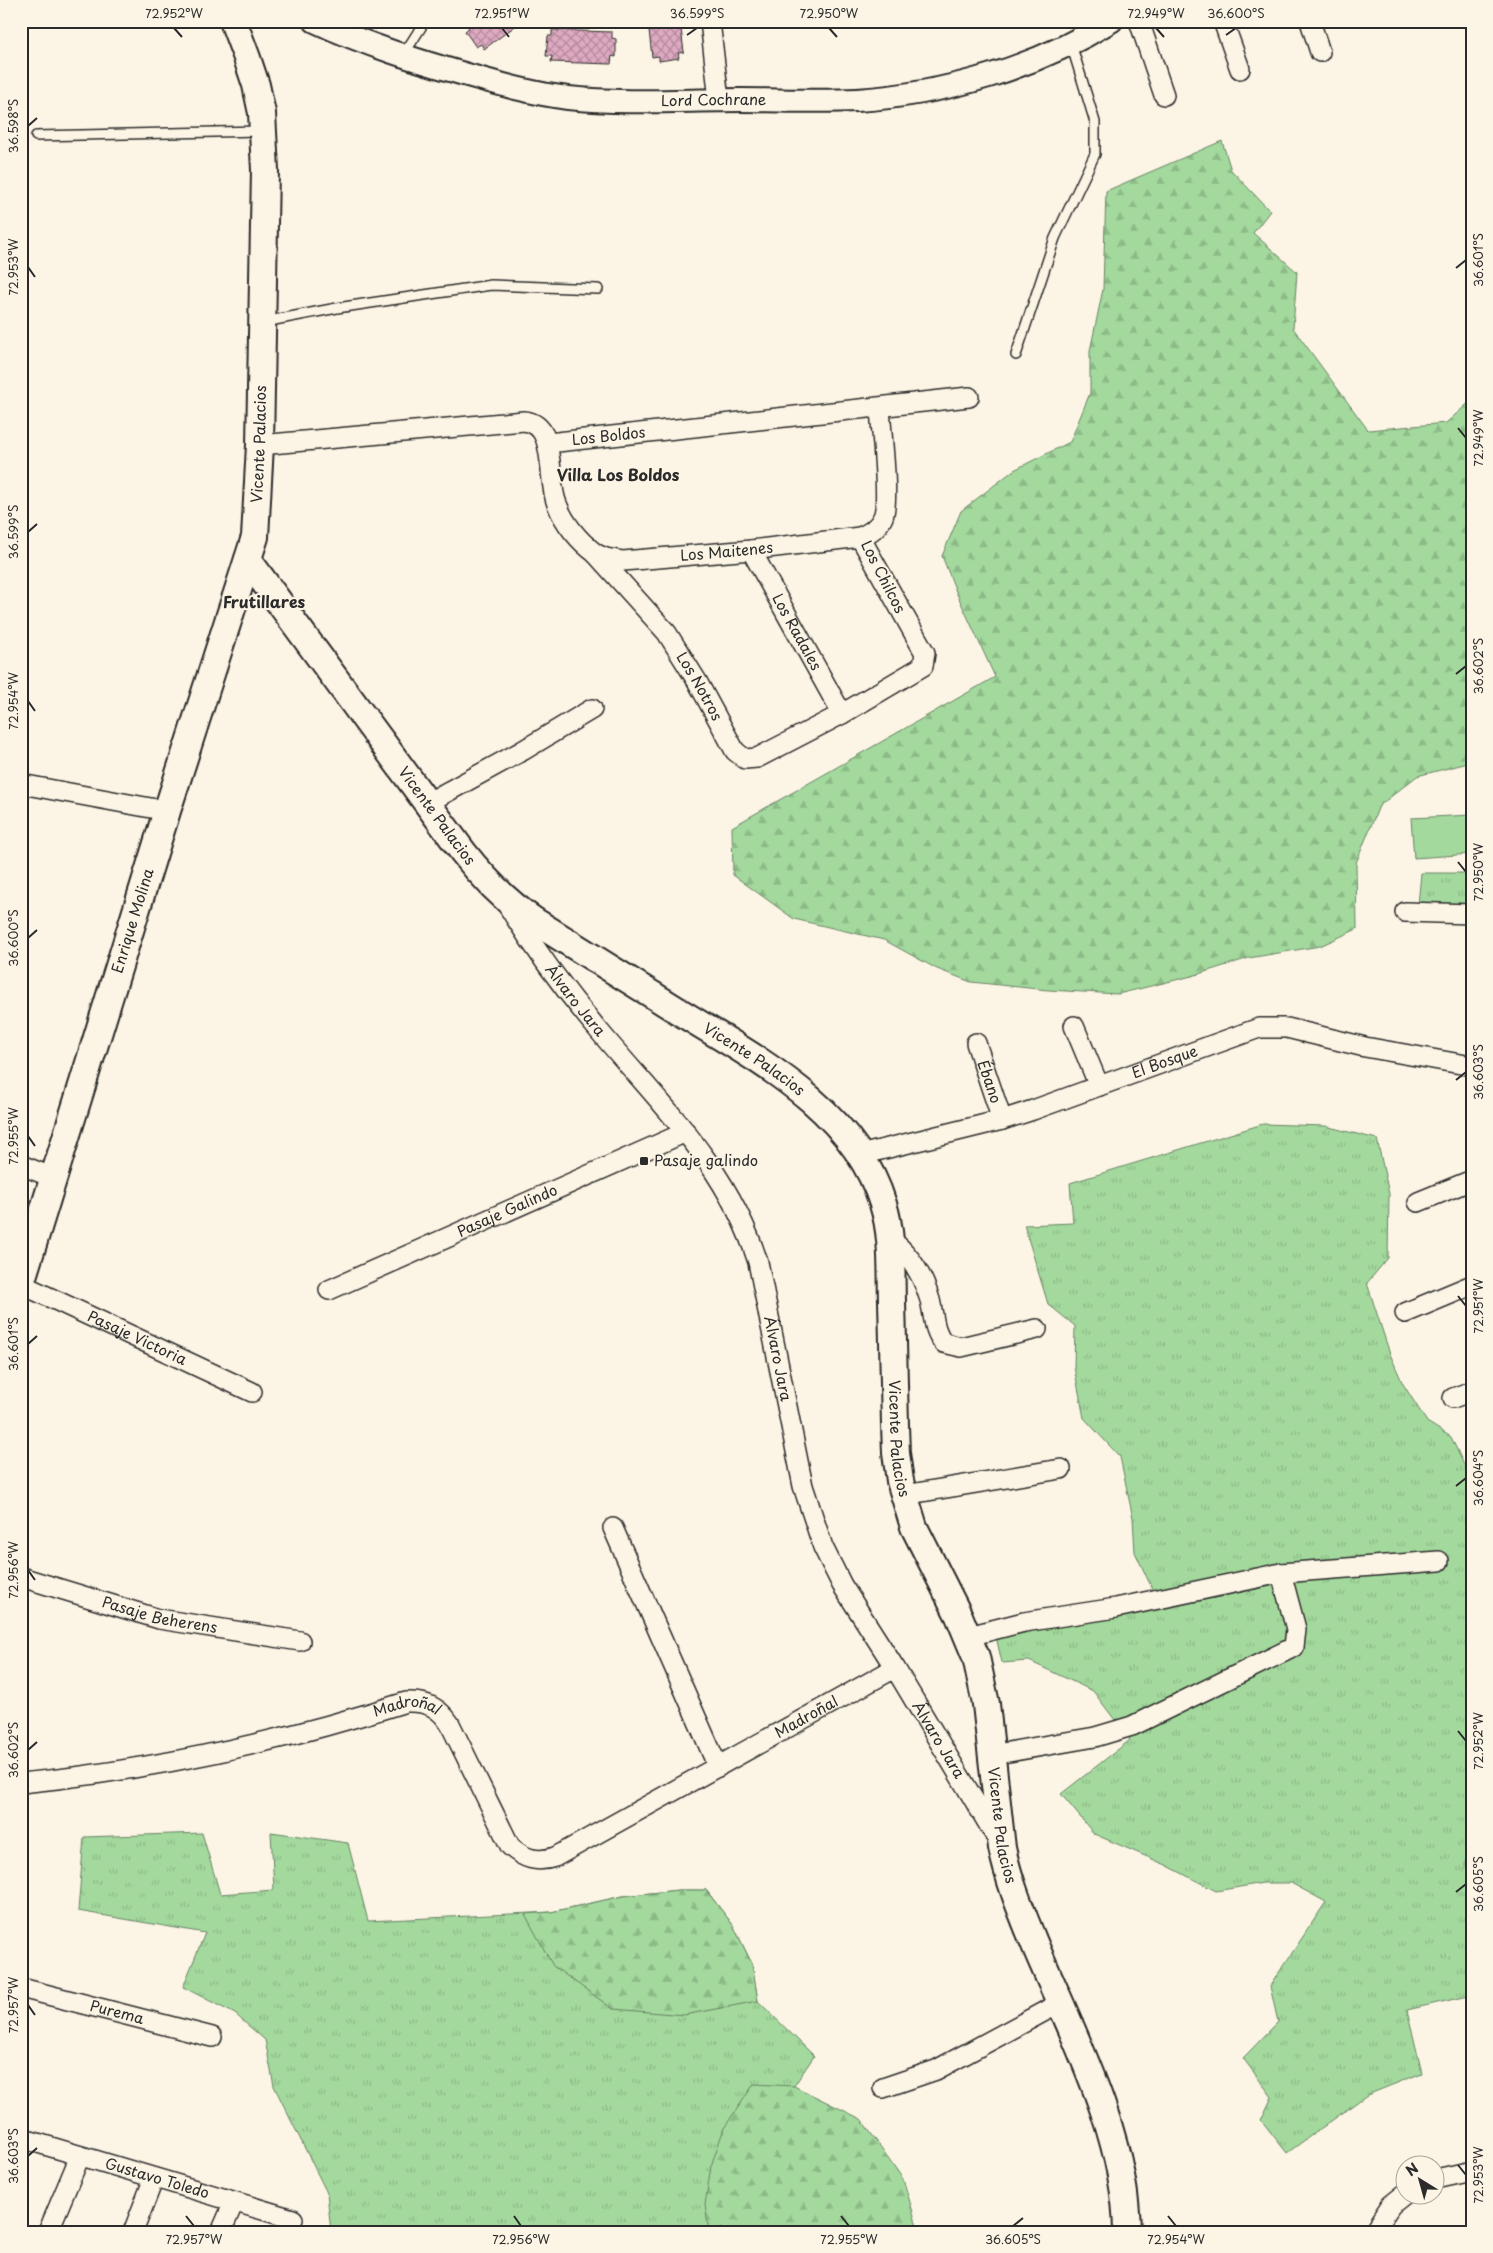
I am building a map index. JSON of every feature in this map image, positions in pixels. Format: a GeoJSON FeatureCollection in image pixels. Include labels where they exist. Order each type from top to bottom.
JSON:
{"type":"FeatureCollection","features":[{"type":"Feature","properties":{"kind":"main road","name":"Vicente Palacios"},"geometry":{"type":"LineString","coordinates":[[232,21],[256,85],[263,130],[265,170],[260,445],[255,537],[248,560],[478,871],[504,898],[536,922],[717,1035],[794,1086],[836,1123],[860,1155],[876,1182],[884,1204],[890,1239],[896,1453],[904,1495],[923,1546],[968,1636],[982,1680],[1002,1848],[1016,1897],[1092,2081],[1110,2135],[1124,2196],[1127,2232]]}},
{"type":"Feature","properties":{"kind":"main road","name":"Enrique Molina"},"geometry":{"type":"LineString","coordinates":[[21,1284],[167,811],[248,560]]}},
{"type":"Feature","properties":{"kind":"street","name":"Lord Cochrane"},"geometry":{"type":"LineString","coordinates":[[315,21],[403,57],[525,91],[566,98],[609,100],[856,100],[931,90],[1003,72],[1071,44],[1111,21]]}},
{"type":"Feature","properties":{"kind":"street"},"geometry":{"type":"LineString","coordinates":[[710,21],[719,100]]}},
{"type":"Feature","properties":{"kind":"street"},"geometry":{"type":"LineString","coordinates":[[1139,21],[1164,94]]}},
{"type":"Feature","properties":{"kind":"street"},"geometry":{"type":"LineString","coordinates":[[1223,21],[1240,69]]}},
{"type":"Feature","properties":{"kind":"street"},"geometry":{"type":"LineString","coordinates":[[1310,21],[1320,52]]}},
{"type":"Feature","properties":{"kind":"street","name":"Los Boldos"},"geometry":{"type":"LineString","coordinates":[[548,443],[969,397]]}},
{"type":"Feature","properties":{"kind":"street","name":"Los Chilcos"},"geometry":{"type":"LineString","coordinates":[[880,408],[886,509],[878,525],[860,537],[925,653],[925,661]]}},
{"type":"Feature","properties":{"kind":"street"},"geometry":{"type":"LineString","coordinates":[[260,445],[524,421],[531,421],[541,427],[548,443]]}},
{"type":"Feature","properties":{"kind":"street","name":"Los Notros"},"geometry":{"type":"LineString","coordinates":[[548,443],[551,481],[557,505],[569,526],[667,633],[693,673],[739,756],[751,760],[757,758],[842,714],[919,669],[925,661]]}},
{"type":"Feature","properties":{"kind":"street","name":"Los Maitenes"},"geometry":{"type":"LineString","coordinates":[[595,553],[606,558],[623,561],[751,550],[860,537]]}},
{"type":"Feature","properties":{"kind":"street","name":"Los Radales"},"geometry":{"type":"LineString","coordinates":[[751,550],[842,714]]}},
{"type":"Feature","properties":{"kind":"street"},"geometry":{"type":"LineString","coordinates":[[427,803],[592,709]]}},
{"type":"Feature","properties":{"kind":"street"},"geometry":{"type":"LineString","coordinates":[[21,784],[167,811]]}},
{"type":"Feature","properties":{"kind":"street","name":"Álvaro Jara"},"geometry":{"type":"LineString","coordinates":[[504,898],[528,939],[555,976],[598,1030],[686,1132],[723,1183],[750,1236],[758,1262],[803,1486],[815,1527],[842,1585],[895,1668],[1002,1848]]}},
{"type":"Feature","properties":{"kind":"street"},"geometry":{"type":"LineString","coordinates":[[1405,912],[1472,914]]}},
{"type":"Feature","properties":{"kind":"street"},"geometry":{"type":"LineString","coordinates":[[1074,1026],[1099,1086]]}},
{"type":"Feature","properties":{"kind":"street","name":"El Bosque"},"geometry":{"type":"LineString","coordinates":[[860,1155],[1002,1120],[1248,1031],[1273,1027],[1407,1055],[1472,1066]]}},
{"type":"Feature","properties":{"kind":"street","name":"Ébano"},"geometry":{"type":"LineString","coordinates":[[976,1043],[1002,1120]]}},
{"type":"Feature","properties":{"kind":"street","name":"Pasaje Galindo"},"geometry":{"type":"LineString","coordinates":[[329,1290],[686,1132]]}},
{"type":"Feature","properties":{"kind":"street"},"geometry":{"type":"LineString","coordinates":[[21,1165],[54,1178]]}},
{"type":"Feature","properties":{"kind":"street"},"geometry":{"type":"LineString","coordinates":[[1418,1202],[1472,1180]]}},
{"type":"Feature","properties":{"kind":"street"},"geometry":{"type":"LineString","coordinates":[[890,1239],[908,1255],[915,1266],[930,1300],[936,1332],[944,1343],[961,1347],[1037,1329]]}},
{"type":"Feature","properties":{"kind":"street","name":"Pasaje Victoria"},"geometry":{"type":"LineString","coordinates":[[21,1284],[252,1392]]}},
{"type":"Feature","properties":{"kind":"street"},"geometry":{"type":"LineString","coordinates":[[1405,1313],[1472,1285]]}},
{"type":"Feature","properties":{"kind":"street"},"geometry":{"type":"LineString","coordinates":[[1453,1398],[1472,1391]]}},
{"type":"Feature","properties":{"kind":"street"},"geometry":{"type":"LineString","coordinates":[[904,1495],[1061,1469]]}},
{"type":"Feature","properties":{"kind":"street"},"geometry":{"type":"LineString","coordinates":[[613,1528],[718,1767]]}},
{"type":"Feature","properties":{"kind":"street"},"geometry":{"type":"LineString","coordinates":[[968,1636],[1024,1622],[1116,1608],[1281,1573],[1438,1561]]}},
{"type":"Feature","properties":{"kind":"street"},"geometry":{"type":"LineString","coordinates":[[991,1755],[1095,1737],[1132,1726],[1294,1646],[1296,1629],[1281,1573]]}},
{"type":"Feature","properties":{"kind":"street","name":"Pasaje Beherens"},"geometry":{"type":"LineString","coordinates":[[21,1577],[158,1619],[300,1642]]}},
{"type":"Feature","properties":{"kind":"street","name":"Madroñal"},"geometry":{"type":"LineString","coordinates":[[21,1783],[68,1778],[179,1760],[252,1745],[406,1702],[416,1701],[433,1706],[440,1711],[450,1724],[510,1846],[527,1858],[546,1860],[555,1857],[895,1668]]}},
{"type":"Feature","properties":{"kind":"street","name":"Purema"},"geometry":{"type":"LineString","coordinates":[[21,1988],[212,2037]]}},
{"type":"Feature","properties":{"kind":"street"},"geometry":{"type":"LineString","coordinates":[[883,2088],[936,2070],[1060,2003]]}},
{"type":"Feature","properties":{"kind":"street","name":"Gustavo Toledo"},"geometry":{"type":"LineString","coordinates":[[21,2138],[293,2219]]}},
{"type":"Feature","properties":{"kind":"street"},"geometry":{"type":"LineString","coordinates":[[48,2232],[80,2156]]}},
{"type":"Feature","properties":{"kind":"street"},"geometry":{"type":"LineString","coordinates":[[1446,2176],[1472,2171]]}},
{"type":"Feature","properties":{"kind":"street"},"geometry":{"type":"LineString","coordinates":[[133,2232],[154,2178]]}},
{"type":"Feature","properties":{"kind":"street"},"geometry":{"type":"LineString","coordinates":[[1373,2232],[1391,2205],[1396,2201]]}},
{"type":"Feature","properties":{"kind":"street"},"geometry":{"type":"LineString","coordinates":[[220,2232],[234,2202]]}},
{"type":"Feature","properties":{"kind":"lane"},"geometry":{"type":"LineString","coordinates":[[403,57],[425,21]]}},
{"type":"Feature","properties":{"kind":"lane"},"geometry":{"type":"LineString","coordinates":[[1016,355],[1055,238],[1095,154],[1097,137],[1095,122],[1071,44]]}},
{"type":"Feature","properties":{"kind":"lane"},"geometry":{"type":"LineString","coordinates":[[36,136],[263,130]]}},
{"type":"Feature","properties":{"kind":"lane"},"geometry":{"type":"LineString","coordinates":[[262,323],[337,308],[492,285],[598,289]]}},
{"type":"Feature","properties":{"kind":"green space"},"geometry":{"type":"Polygon","coordinates":[[[1222,141],[1231,170],[1270,211],[1253,233],[1297,272],[1293,328],[1368,430],[1446,423],[1472,400],[1472,762],[1417,776],[1379,806],[1356,863],[1357,929],[1320,946],[1249,958],[1192,976],[1118,994],[1048,990],[971,982],[937,969],[884,940],[794,919],[733,875],[732,827],[995,677],[957,594],[942,556],[961,511],[1014,470],[1070,442],[1090,393],[1090,351],[1103,289],[1106,191],[1222,141]]]}},
{"type":"Feature","properties":{"kind":"green space"},"geometry":{"type":"Polygon","coordinates":[[[1472,815],[1472,854],[1414,858],[1411,818],[1472,815]]]}},
{"type":"Feature","properties":{"kind":"green space"},"geometry":{"type":"Polygon","coordinates":[[[1421,873],[1469,873],[1472,878],[1472,906],[1418,905],[1421,873]]]}},
{"type":"Feature","properties":{"kind":"green space"},"geometry":{"type":"Polygon","coordinates":[[[1263,1124],[1325,1126],[1377,1139],[1389,1194],[1388,1258],[1367,1283],[1390,1354],[1403,1384],[1427,1422],[1451,1437],[1465,1467],[1472,1471],[1472,1827],[1465,1866],[1472,1867],[1472,1995],[1407,2010],[1422,2073],[1367,2095],[1287,2153],[1261,2120],[1272,2097],[1243,2058],[1278,2022],[1270,1986],[1326,1902],[1291,1883],[1263,1883],[1216,1891],[1166,1865],[1094,1834],[1061,1794],[1130,1740],[1093,1691],[1029,1661],[1002,1663],[995,1632],[1155,1595],[1135,1552],[1133,1518],[1120,1457],[1084,1418],[1074,1367],[1075,1326],[1048,1304],[1024,1225],[1073,1223],[1070,1183],[1263,1124]]]}},
{"type":"Feature","properties":{"kind":"green space"},"geometry":{"type":"Polygon","coordinates":[[[271,1832],[348,1843],[368,1921],[551,1912],[623,1896],[678,1890],[706,1890],[733,1925],[752,1964],[758,2001],[814,2056],[794,2086],[752,2128],[732,2232],[331,2232],[327,2193],[274,2086],[265,2040],[235,2014],[183,1987],[205,1933],[78,1911],[84,1837],[202,1833],[220,1894],[274,1890],[271,1832]]]}},
{"type":"Feature","properties":{"kind":"green space"},"geometry":{"type":"Polygon","coordinates":[[[678,1890],[706,1890],[733,1925],[752,1964],[758,2001],[684,2015],[613,2009],[553,1966],[525,1914],[551,1912],[623,1896],[678,1890]]]}},
{"type":"Feature","properties":{"kind":"green space"},"geometry":{"type":"Polygon","coordinates":[[[754,2084],[794,2086],[861,2119],[903,2179],[919,2232],[709,2232],[705,2205],[711,2166],[724,2128],[754,2084]]]}},
{"type":"Feature","properties":{"kind":"building"},"geometry":{"type":"Polygon","coordinates":[[[468,21],[522,21],[484,49],[481,44],[476,47],[465,31],[469,28],[465,23],[468,21]]]}},
{"type":"Feature","properties":{"kind":"building"},"geometry":{"type":"Polygon","coordinates":[[[648,21],[680,21],[684,52],[678,53],[679,58],[659,61],[659,56],[652,57],[648,21]]]}},
{"type":"Feature","properties":{"kind":"building"},"geometry":{"type":"Polygon","coordinates":[[[552,30],[612,32],[612,38],[616,39],[616,57],[612,56],[611,64],[551,62],[552,56],[546,56],[548,36],[552,36],[552,30]]]}},
{"type":"Feature","properties":{"kind":"place","name":"Pasaje galindo"},"geometry":{"type":"Point","coordinates":[644,1161]}},
{"type":"Feature","properties":{"kind":"district","name":"Villa Los Boldos"},"geometry":{"type":"Point","coordinates":[618,475]}},
{"type":"Feature","properties":{"kind":"district","name":"Frutillares"},"geometry":{"type":"Point","coordinates":[264,602]}}]}
